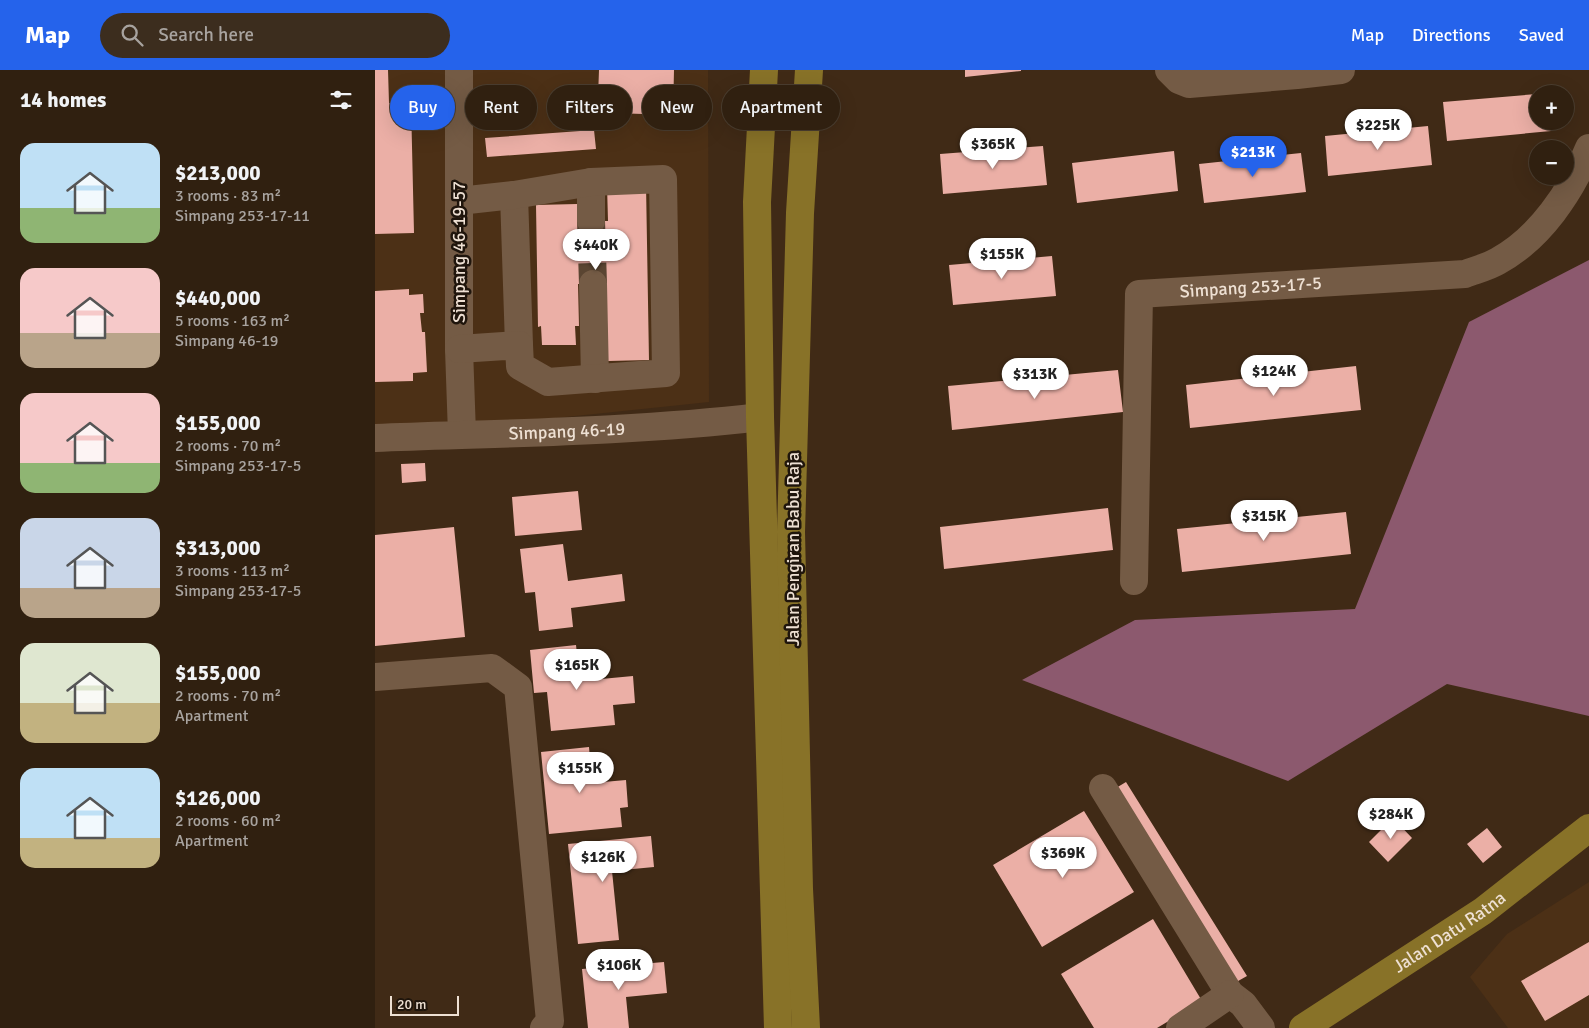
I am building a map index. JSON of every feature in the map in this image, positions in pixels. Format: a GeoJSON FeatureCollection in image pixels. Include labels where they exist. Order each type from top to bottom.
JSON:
{"type":"FeatureCollection","features":[{"type":"Feature","properties":{"kind":"main road","name":"Jalan Pengiran Babu Raja"},"geometry":{"type":"LineString","coordinates":[[764,70],[757,202],[760,417],[778,1028]]}},
{"type":"Feature","properties":{"kind":"main road","name":"Jalan Pengiran Babu Raja"},"geometry":{"type":"LineString","coordinates":[[806,1028],[799,889],[791,532],[800,213],[809,70]]}},
{"type":"Feature","properties":{"kind":"main road","name":"Jalan Datu Ratna"},"geometry":{"type":"LineString","coordinates":[[1303,1028],[1483,911],[1589,828]]}},
{"type":"Feature","properties":{"kind":"street","name":"Simpang 46-19-57"},"geometry":{"type":"LineString","coordinates":[[459,70],[459,349],[462,434]]}},
{"type":"Feature","properties":{"kind":"street"},"geometry":{"type":"LineString","coordinates":[[1169,70],[1179,80],[1189,84],[1297,76],[1341,70]]}},
{"type":"Feature","properties":{"kind":"street","name":"Simpang 253-17-5"},"geometry":{"type":"LineString","coordinates":[[1134,581],[1139,294],[1465,274],[1497,261],[1523,244],[1543,224],[1566,193],[1589,148]]}},
{"type":"Feature","properties":{"kind":"street"},"geometry":{"type":"LineString","coordinates":[[459,201],[514,195],[591,182],[663,179],[666,373],[595,380],[548,382],[520,366],[514,195]]}},
{"type":"Feature","properties":{"kind":"street"},"geometry":{"type":"LineString","coordinates":[[591,182],[591,221]]}},
{"type":"Feature","properties":{"kind":"street"},"geometry":{"type":"LineString","coordinates":[[593,284],[595,380]]}},
{"type":"Feature","properties":{"kind":"street"},"geometry":{"type":"LineString","coordinates":[[459,349],[519,344]]}},
{"type":"Feature","properties":{"kind":"street","name":"Simpang 46-19"},"geometry":{"type":"LineString","coordinates":[[375,438],[625,428],[760,417]]}},
{"type":"Feature","properties":{"kind":"street"},"geometry":{"type":"LineString","coordinates":[[375,677],[492,668],[518,687],[550,1021],[545,1028]]}},
{"type":"Feature","properties":{"kind":"street"},"geometry":{"type":"LineString","coordinates":[[1103,788],[1230,994],[1243,1004],[1261,1028]]}},
{"type":"Feature","properties":{"kind":"street"},"geometry":{"type":"LineString","coordinates":[[1180,1028],[1230,994]]}},
{"type":"Feature","properties":{"kind":"shaded area"},"geometry":{"type":"Polygon","coordinates":[[[375,70],[708,70],[708,85],[642,85],[642,130],[708,130],[709,402],[375,437],[375,70]]]}},
{"type":"Feature","properties":{"kind":"shaded area"},"geometry":{"type":"Polygon","coordinates":[[[1589,260],[1589,716],[1447,684],[1288,781],[1022,680],[1135,620],[1355,609],[1469,322],[1589,260]]]}},
{"type":"Feature","properties":{"kind":"shaded area"},"geometry":{"type":"Polygon","coordinates":[[[1589,882],[1589,1028],[1508,1028],[1470,977],[1507,934],[1589,882]]]}},
{"type":"Feature","properties":{"kind":"building"},"geometry":{"type":"Polygon","coordinates":[[[375,70],[388,70],[390,130],[412,130],[414,233],[375,234],[375,70]]]}},
{"type":"Feature","properties":{"kind":"building"},"geometry":{"type":"Polygon","coordinates":[[[599,70],[674,70],[674,85],[642,85],[642,114],[632,114],[632,85],[598,85],[599,70]]]}},
{"type":"Feature","properties":{"kind":"building"},"geometry":{"type":"Polygon","coordinates":[[[965,70],[1021,70],[1021,71],[965,77],[965,70]]]}},
{"type":"Feature","properties":{"kind":"building"},"geometry":{"type":"Polygon","coordinates":[[[1529,95],[1529,130],[1551,131],[1447,141],[1443,102],[1529,95]]]}},
{"type":"Feature","properties":{"kind":"building"},"geometry":{"type":"Polygon","coordinates":[[[1428,126],[1432,165],[1328,176],[1325,136],[1428,126]]]}},
{"type":"Feature","properties":{"kind":"building"},"geometry":{"type":"Polygon","coordinates":[[[594,130],[596,149],[487,157],[485,138],[594,130]]]}},
{"type":"Feature","properties":{"kind":"building"},"geometry":{"type":"Polygon","coordinates":[[[1043,146],[1047,185],[943,194],[940,154],[1043,146]]]}},
{"type":"Feature","properties":{"kind":"building"},"geometry":{"type":"Polygon","coordinates":[[[1174,151],[1178,191],[1077,203],[1072,163],[1174,151]]]}},
{"type":"Feature","properties":{"kind":"building"},"geometry":{"type":"Polygon","coordinates":[[[1301,153],[1306,192],[1204,203],[1199,164],[1301,153]]]}},
{"type":"Feature","properties":{"kind":"building"},"geometry":{"type":"Polygon","coordinates":[[[646,184],[649,360],[608,361],[606,284],[578,284],[579,326],[575,326],[576,345],[542,345],[541,326],[538,327],[536,205],[577,204],[577,221],[608,221],[607,185],[646,184]]]}},
{"type":"Feature","properties":{"kind":"building"},"geometry":{"type":"Polygon","coordinates":[[[1052,256],[1056,296],[953,305],[949,265],[1052,256]]]}},
{"type":"Feature","properties":{"kind":"building"},"geometry":{"type":"Polygon","coordinates":[[[409,289],[409,295],[423,294],[424,313],[420,313],[422,332],[425,332],[427,372],[413,373],[413,381],[375,382],[375,291],[409,289]]]}},
{"type":"Feature","properties":{"kind":"building"},"geometry":{"type":"Polygon","coordinates":[[[1356,366],[1361,410],[1190,428],[1186,385],[1356,366]]]}},
{"type":"Feature","properties":{"kind":"building"},"geometry":{"type":"Polygon","coordinates":[[[1118,370],[1123,412],[952,430],[948,386],[1118,370]]]}},
{"type":"Feature","properties":{"kind":"building"},"geometry":{"type":"Polygon","coordinates":[[[425,463],[426,481],[402,483],[401,464],[425,463]]]}},
{"type":"Feature","properties":{"kind":"building"},"geometry":{"type":"Polygon","coordinates":[[[578,491],[582,530],[515,536],[512,497],[578,491]]]}},
{"type":"Feature","properties":{"kind":"building"},"geometry":{"type":"Polygon","coordinates":[[[1108,508],[1113,550],[944,569],[940,527],[1108,508]]]}},
{"type":"Feature","properties":{"kind":"building"},"geometry":{"type":"Polygon","coordinates":[[[1346,512],[1351,554],[1182,572],[1177,529],[1346,512]]]}},
{"type":"Feature","properties":{"kind":"building"},"geometry":{"type":"Polygon","coordinates":[[[454,527],[465,637],[375,646],[375,535],[454,527]]]}},
{"type":"Feature","properties":{"kind":"building"},"geometry":{"type":"Polygon","coordinates":[[[563,544],[568,581],[622,574],[625,601],[571,608],[573,627],[539,631],[535,592],[525,593],[520,549],[563,544]]]}},
{"type":"Feature","properties":{"kind":"building"},"geometry":{"type":"Polygon","coordinates":[[[576,645],[580,681],[633,676],[635,703],[613,705],[615,725],[551,731],[547,692],[534,693],[530,650],[576,645]]]}},
{"type":"Feature","properties":{"kind":"building"},"geometry":{"type":"Polygon","coordinates":[[[589,747],[592,783],[626,780],[628,807],[620,808],[622,827],[549,834],[541,752],[589,747]]]}},
{"type":"Feature","properties":{"kind":"building"},"geometry":{"type":"Polygon","coordinates":[[[1126,782],[1247,976],[1231,985],[1111,791],[1126,782]]]}},
{"type":"Feature","properties":{"kind":"building"},"geometry":{"type":"Polygon","coordinates":[[[1084,811],[1134,892],[1042,947],[993,865],[1084,811]]]}},
{"type":"Feature","properties":{"kind":"building"},"geometry":{"type":"Polygon","coordinates":[[[1393,818],[1412,838],[1388,862],[1369,842],[1393,818]]]}},
{"type":"Feature","properties":{"kind":"building"},"geometry":{"type":"Polygon","coordinates":[[[1487,828],[1502,847],[1483,863],[1467,844],[1487,828]]]}},
{"type":"Feature","properties":{"kind":"building"},"geometry":{"type":"Polygon","coordinates":[[[651,836],[654,867],[612,871],[619,940],[578,944],[568,844],[651,836]]]}},
{"type":"Feature","properties":{"kind":"building"},"geometry":{"type":"Polygon","coordinates":[[[1153,919],[1202,1001],[1157,1028],[1094,1028],[1061,974],[1153,919]]]}},
{"type":"Feature","properties":{"kind":"building"},"geometry":{"type":"Polygon","coordinates":[[[1589,942],[1589,995],[1545,1021],[1521,981],[1589,942]]]}},
{"type":"Feature","properties":{"kind":"building"},"geometry":{"type":"Polygon","coordinates":[[[664,962],[667,993],[626,997],[629,1028],[588,1028],[582,969],[664,962]]]}},
{"type":"Feature","properties":{"kind":"tunnel"},"geometry":{"type":"LineString","coordinates":[[591,221],[593,284]]}}]}
